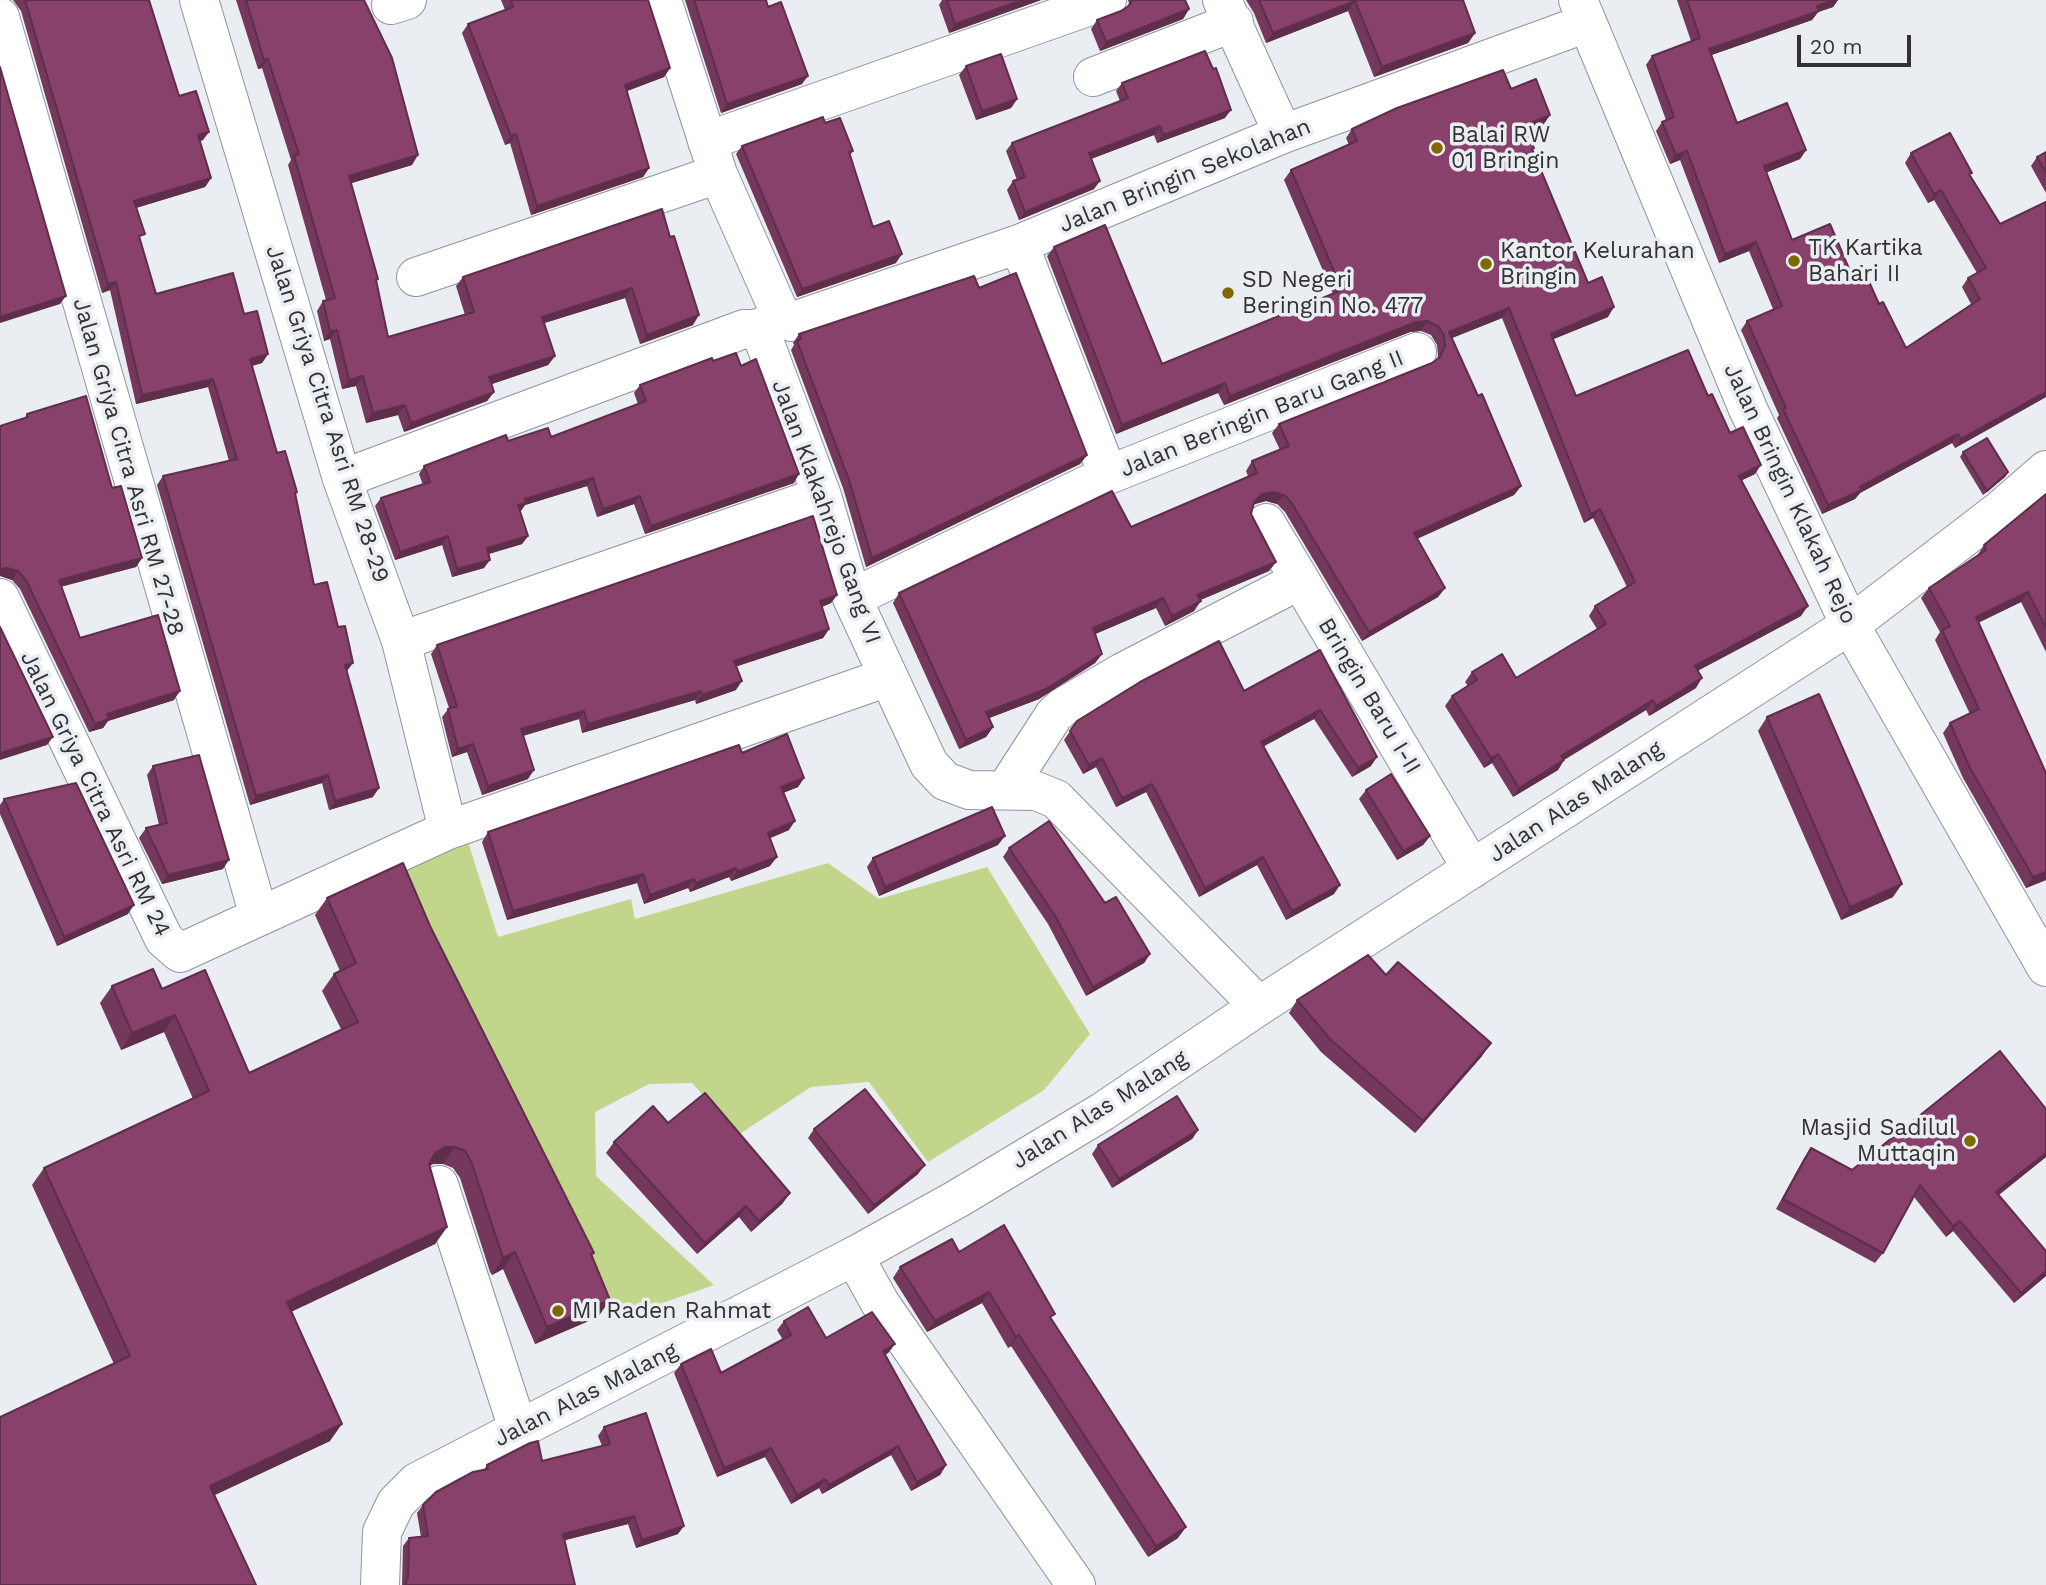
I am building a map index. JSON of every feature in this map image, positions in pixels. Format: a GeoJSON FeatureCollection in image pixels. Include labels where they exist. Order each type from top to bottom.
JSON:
{"type":"FeatureCollection","features":[{"type":"Feature","properties":{"kind":"street","name":"Jalan Griya Citra Asri RM 28-29"},"geometry":{"type":"LineString","coordinates":[[199,0],[342,479],[401,641],[448,830]]}},
{"type":"Feature","properties":{"kind":"street","name":"Jalan Klakahrejo Gang VI"},"geometry":{"type":"LineString","coordinates":[[662,0],[769,324],[763,338],[821,496],[852,598],[929,764],[944,781],[969,790],[1036,791],[1056,799],[1259,1006]]}},
{"type":"Feature","properties":{"kind":"street"},"geometry":{"type":"LineString","coordinates":[[416,277],[1107,0]]}},
{"type":"Feature","properties":{"kind":"street"},"geometry":{"type":"LineString","coordinates":[[1093,78],[1228,11],[1283,134]]}},
{"type":"Feature","properties":{"kind":"street","name":"Jalan Bringin Sekolahan"},"geometry":{"type":"LineString","coordinates":[[342,479],[744,329],[790,322],[1019,244],[1582,11]]}},
{"type":"Feature","properties":{"kind":"street","name":"Jalan Bringin Klakah Rejo"},"geometry":{"type":"LineString","coordinates":[[1582,11],[1748,409],[1850,625],[2046,967]]}},
{"type":"Feature","properties":{"kind":"street","name":"Jalan Griya Citra Asri RM 27-28"},"geometry":{"type":"LineString","coordinates":[[0,17],[259,916]]}},
{"type":"Feature","properties":{"kind":"street","name":"Jalan Beringin Baru Gang II"},"geometry":{"type":"LineString","coordinates":[[1019,244],[1108,475]]}},
{"type":"Feature","properties":{"kind":"street","name":"Jalan Beringin Baru Gang II"},"geometry":{"type":"LineString","coordinates":[[852,598],[1108,475],[1417,352]]}},
{"type":"Feature","properties":{"kind":"street","name":"Jalan Alas Malang"},"geometry":{"type":"LineString","coordinates":[[380,1585],[382,1532],[406,1491],[417,1482],[854,1255],[1102,1112],[1259,1006],[1850,625],[2000,510],[2046,470]]}},
{"type":"Feature","properties":{"kind":"street"},"geometry":{"type":"LineString","coordinates":[[401,641],[821,496]]}},
{"type":"Feature","properties":{"kind":"street","name":"Bringin Baru I-II"},"geometry":{"type":"LineString","coordinates":[[1266,523],[1472,869]]}},
{"type":"Feature","properties":{"kind":"street"},"geometry":{"type":"LineString","coordinates":[[1006,789],[1054,715],[1063,707],[1300,580]]}},
{"type":"Feature","properties":{"kind":"street","name":"Jalan Griya Citra Asri RM 24"},"geometry":{"type":"LineString","coordinates":[[0,598],[163,939],[180,953],[259,916]]}},
{"type":"Feature","properties":{"kind":"street"},"geometry":{"type":"LineString","coordinates":[[259,916],[448,830],[888,677]]}},
{"type":"Feature","properties":{"kind":"street"},"geometry":{"type":"LineString","coordinates":[[439,1185],[518,1429]]}},
{"type":"Feature","properties":{"kind":"street"},"geometry":{"type":"LineString","coordinates":[[854,1255],[880,1303],[1076,1585]]}},
{"type":"Feature","properties":{"kind":"green space"},"geometry":{"type":"Polygon","coordinates":[[[463,826],[498,937],[631,899],[635,919],[828,863],[879,899],[987,867],[1090,1034],[1044,1090],[928,1162],[869,1082],[811,1087],[738,1135],[692,1083],[649,1084],[595,1112],[596,1176],[714,1285],[614,1320],[390,854],[463,826]]]}},
{"type":"Feature","properties":{"kind":"building"},"geometry":{"type":"Polygon","coordinates":[[[25,0],[149,0],[179,96],[196,91],[209,132],[198,135],[211,178],[134,201],[145,234],[139,236],[156,294],[233,273],[244,314],[257,311],[268,354],[250,359],[277,453],[285,451],[297,492],[295,493],[314,585],[327,582],[338,627],[345,626],[353,663],[345,665],[379,788],[335,801],[328,775],[256,796],[163,476],[237,459],[213,379],[142,395],[116,282],[108,284],[25,0]]]}},
{"type":"Feature","properties":{"kind":"building"},"geometry":{"type":"Polygon","coordinates":[[[246,0],[364,0],[392,58],[418,155],[349,176],[378,279],[376,280],[388,337],[474,312],[463,277],[662,209],[670,237],[674,236],[699,315],[647,335],[632,288],[542,317],[555,356],[489,377],[494,392],[411,423],[405,405],[373,413],[363,376],[349,380],[337,330],[330,331],[323,301],[335,298],[294,156],[299,154],[268,59],[264,60],[246,0]]]}},
{"type":"Feature","properties":{"kind":"building"},"geometry":{"type":"Polygon","coordinates":[[[511,0],[648,0],[670,68],[625,85],[649,168],[537,206],[516,134],[511,136],[468,24],[513,7],[511,0]]]}},
{"type":"Feature","properties":{"kind":"building"},"geometry":{"type":"Polygon","coordinates":[[[694,0],[766,0],[768,7],[781,2],[808,76],[727,104],[694,0]]]}},
{"type":"Feature","properties":{"kind":"building"},"geometry":{"type":"Polygon","coordinates":[[[947,0],[1022,0],[955,24],[947,0]]]}},
{"type":"Feature","properties":{"kind":"building"},"geometry":{"type":"Polygon","coordinates":[[[1132,0],[1185,0],[1189,9],[1106,42],[1097,20],[1121,11],[1130,5],[1132,0]]]}},
{"type":"Feature","properties":{"kind":"building"},"geometry":{"type":"Polygon","coordinates":[[[1259,0],[1463,0],[1475,33],[1382,67],[1355,1],[1273,33],[1259,0]]]}},
{"type":"Feature","properties":{"kind":"building"},"geometry":{"type":"Polygon","coordinates":[[[1687,0],[1834,0],[1817,6],[1819,11],[1709,49],[1737,123],[1787,103],[1806,150],[1764,166],[1792,240],[1830,224],[1850,271],[1862,266],[1879,304],[1883,302],[1906,348],[1980,299],[1968,278],[1986,268],[1941,190],[1934,194],[1911,153],[1950,133],[1972,173],[1969,174],[2000,224],[2046,202],[2046,392],[1961,439],[1958,434],[1860,487],[1862,490],[1828,505],[1783,409],[1786,408],[1747,321],[1782,306],[1756,242],[1725,254],[1687,151],[1676,155],[1662,122],[1674,117],[1652,56],[1700,38],[1687,0]]]}},
{"type":"Feature","properties":{"kind":"building"},"geometry":{"type":"Polygon","coordinates":[[[1205,51],[1213,69],[1216,68],[1231,110],[1163,135],[1160,126],[1089,153],[1100,181],[1025,212],[1013,181],[1025,177],[1012,143],[1128,98],[1122,83],[1205,51]]]}},
{"type":"Feature","properties":{"kind":"building"},"geometry":{"type":"Polygon","coordinates":[[[1001,54],[1017,99],[982,111],[966,66],[1001,54]]]}},
{"type":"Feature","properties":{"kind":"building"},"geometry":{"type":"Polygon","coordinates":[[[0,67],[66,296],[0,317],[0,67]]]}},
{"type":"Feature","properties":{"kind":"building"},"geometry":{"type":"Polygon","coordinates":[[[1503,70],[1511,89],[1536,79],[1550,115],[1526,125],[1534,148],[1532,149],[1588,283],[1602,277],[1614,307],[1551,334],[1576,396],[1688,350],[1708,396],[1712,394],[1730,433],[1743,427],[1761,465],[1739,476],[1808,606],[1695,666],[1702,678],[1656,706],[1653,700],[1561,756],[1564,760],[1519,788],[1498,754],[1491,758],[1452,696],[1477,680],[1472,672],[1502,654],[1516,678],[1606,624],[1595,606],[1635,582],[1600,509],[1591,514],[1509,308],[1449,332],[1478,396],[1482,394],[1521,486],[1414,533],[1445,588],[1369,632],[1291,502],[1284,495],[1273,492],[1262,494],[1254,502],[1251,514],[1276,562],[1197,595],[1201,601],[1172,616],[1163,598],[1093,628],[1102,654],[1046,689],[986,712],[993,727],[966,740],[899,593],[1112,491],[1131,527],[1257,473],[1252,461],[1289,446],[1279,424],[1432,363],[1440,357],[1445,346],[1444,335],[1438,326],[1427,321],[1416,322],[1230,396],[1225,383],[1122,425],[1054,247],[1105,225],[1162,364],[1342,290],[1291,170],[1357,141],[1352,129],[1397,108],[1503,70]]]}},
{"type":"Feature","properties":{"kind":"building"},"geometry":{"type":"Polygon","coordinates":[[[823,117],[825,123],[840,118],[853,151],[849,152],[873,227],[889,221],[902,254],[802,289],[742,146],[823,117]]]}},
{"type":"Feature","properties":{"kind":"building"},"geometry":{"type":"Polygon","coordinates":[[[2046,152],[2046,173],[2037,157],[2046,152]]]}},
{"type":"Feature","properties":{"kind":"building"},"geometry":{"type":"Polygon","coordinates":[[[1016,273],[1087,455],[872,558],[849,480],[797,341],[801,339],[799,334],[974,276],[979,288],[1016,273]]]}},
{"type":"Feature","properties":{"kind":"building"},"geometry":{"type":"Polygon","coordinates":[[[736,353],[741,366],[756,359],[799,474],[651,526],[640,496],[603,509],[593,478],[525,499],[526,503],[518,505],[528,536],[487,548],[490,560],[457,569],[448,536],[400,552],[381,498],[430,482],[424,466],[506,435],[508,441],[548,428],[551,437],[646,401],[640,385],[712,358],[713,361],[736,353]]]}},
{"type":"Feature","properties":{"kind":"building"},"geometry":{"type":"Polygon","coordinates":[[[86,396],[112,488],[121,486],[142,558],[59,580],[80,638],[158,615],[180,691],[107,714],[109,719],[95,724],[26,580],[18,571],[0,569],[0,426],[28,417],[27,414],[86,396]]]}},
{"type":"Feature","properties":{"kind":"building"},"geometry":{"type":"Polygon","coordinates":[[[1987,438],[2008,472],[1987,491],[1963,452],[1987,438]]]}},
{"type":"Feature","properties":{"kind":"building"},"geometry":{"type":"Polygon","coordinates":[[[2046,494],[2046,628],[2028,592],[1976,617],[2046,773],[2046,872],[2033,877],[1970,768],[1950,723],[1979,709],[1942,630],[1950,626],[1929,588],[1986,550],[1984,545],[2046,494]]]}},
{"type":"Feature","properties":{"kind":"building"},"geometry":{"type":"Polygon","coordinates":[[[813,516],[837,595],[820,601],[829,629],[734,661],[742,681],[702,695],[701,691],[588,724],[584,711],[521,729],[534,770],[488,786],[473,744],[458,749],[448,709],[457,706],[437,645],[813,516]]]}},
{"type":"Feature","properties":{"kind":"building"},"geometry":{"type":"Polygon","coordinates":[[[0,627],[53,737],[0,753],[0,627]]]}},
{"type":"Feature","properties":{"kind":"building"},"geometry":{"type":"Polygon","coordinates":[[[1219,641],[1244,691],[1320,650],[1377,757],[1358,768],[1320,710],[1261,742],[1340,885],[1292,911],[1263,857],[1205,888],[1152,784],[1122,798],[1102,758],[1089,765],[1070,731],[1077,721],[1140,682],[1219,641]]]}},
{"type":"Feature","properties":{"kind":"building"},"geometry":{"type":"Polygon","coordinates":[[[1819,694],[1902,884],[1850,907],[1767,717],[1819,694]]]}},
{"type":"Feature","properties":{"kind":"building"},"geometry":{"type":"Polygon","coordinates":[[[787,734],[804,778],[781,787],[795,821],[768,833],[777,857],[737,872],[736,868],[696,883],[694,879],[650,895],[643,874],[513,911],[488,832],[739,745],[742,753],[787,734]]]}},
{"type":"Feature","properties":{"kind":"building"},"geometry":{"type":"Polygon","coordinates":[[[199,755],[229,860],[168,875],[146,828],[167,823],[153,766],[199,755]]]}},
{"type":"Feature","properties":{"kind":"building"},"geometry":{"type":"Polygon","coordinates":[[[1391,774],[1430,836],[1403,851],[1366,790],[1391,774]]]}},
{"type":"Feature","properties":{"kind":"building"},"geometry":{"type":"Polygon","coordinates":[[[76,783],[134,905],[64,937],[4,799],[76,783]]]}},
{"type":"Feature","properties":{"kind":"building"},"geometry":{"type":"Polygon","coordinates":[[[992,807],[1005,836],[885,887],[873,858],[992,807]]]}},
{"type":"Feature","properties":{"kind":"building"},"geometry":{"type":"Polygon","coordinates":[[[1049,821],[1105,903],[1116,897],[1150,954],[1093,987],[1054,914],[1009,848],[1049,821]]]}},
{"type":"Feature","properties":{"kind":"building"},"geometry":{"type":"Polygon","coordinates":[[[403,863],[430,926],[594,1253],[591,1254],[610,1300],[547,1327],[515,1252],[503,1258],[471,1161],[465,1151],[445,1147],[435,1153],[429,1164],[447,1227],[287,1302],[342,1424],[210,1486],[256,1585],[0,1585],[0,1417],[130,1356],[44,1168],[209,1091],[175,1015],[132,1033],[112,986],[153,969],[162,989],[205,970],[249,1073],[358,1022],[334,974],[356,963],[327,898],[403,863]]]}},
{"type":"Feature","properties":{"kind":"building"},"geometry":{"type":"Polygon","coordinates":[[[1368,955],[1386,975],[1398,962],[1491,1043],[1423,1121],[1330,1039],[1297,1000],[1368,955]]]}},
{"type":"Feature","properties":{"kind":"building"},"geometry":{"type":"Polygon","coordinates":[[[2000,1051],[2046,1109],[2046,1153],[1996,1192],[2046,1251],[2046,1271],[2021,1293],[1960,1221],[1953,1226],[1920,1185],[1883,1253],[1783,1199],[1811,1148],[1852,1170],[2000,1051]]]}},
{"type":"Feature","properties":{"kind":"building"},"geometry":{"type":"Polygon","coordinates":[[[865,1089],[925,1165],[874,1205],[814,1129],[865,1089]]]}},
{"type":"Feature","properties":{"kind":"building"},"geometry":{"type":"Polygon","coordinates":[[[705,1093],[790,1193],[759,1221],[746,1206],[705,1243],[614,1142],[653,1106],[668,1123],[705,1093]]]}},
{"type":"Feature","properties":{"kind":"building"},"geometry":{"type":"Polygon","coordinates":[[[1177,1096],[1198,1130],[1119,1179],[1098,1145],[1177,1096]]]}},
{"type":"Feature","properties":{"kind":"building"},"geometry":{"type":"Polygon","coordinates":[[[1004,1225],[1055,1314],[1050,1317],[1186,1527],[1156,1546],[1019,1335],[1016,1337],[989,1292],[935,1321],[900,1267],[952,1239],[959,1252],[1004,1225]]]}},
{"type":"Feature","properties":{"kind":"building"},"geometry":{"type":"Polygon","coordinates":[[[808,1307],[826,1338],[872,1312],[895,1344],[883,1351],[946,1465],[917,1482],[898,1446],[829,1485],[825,1479],[797,1495],[771,1448],[724,1468],[681,1364],[711,1349],[721,1373],[791,1335],[784,1321],[808,1307]]]}},
{"type":"Feature","properties":{"kind":"building"},"geometry":{"type":"Polygon","coordinates":[[[646,1413],[684,1526],[642,1540],[634,1516],[563,1534],[575,1585],[405,1585],[408,1578],[409,1538],[428,1536],[423,1505],[436,1492],[473,1472],[488,1469],[487,1465],[530,1443],[538,1441],[542,1461],[610,1444],[604,1427],[646,1413]]]}},
{"type":"Feature","properties":{"kind":"place","name":"Balai RW 01 Bringin"},"geometry":{"type":"Point","coordinates":[1437,148]}},
{"type":"Feature","properties":{"kind":"place","name":"TK Kartika Bahari II"},"geometry":{"type":"Point","coordinates":[1794,261]}},
{"type":"Feature","properties":{"kind":"place","name":"Kantor Kelurahan Bringin"},"geometry":{"type":"Point","coordinates":[1486,264]}},
{"type":"Feature","properties":{"kind":"place","name":"SD Negeri Beringin No. 477"},"geometry":{"type":"Point","coordinates":[1228,293]}},
{"type":"Feature","properties":{"kind":"place","name":"Masjid Sadilul Muttaqin"},"geometry":{"type":"Point","coordinates":[1970,1141]}},
{"type":"Feature","properties":{"kind":"place","name":"MI Raden Rahmat"},"geometry":{"type":"Point","coordinates":[558,1311]}}]}
